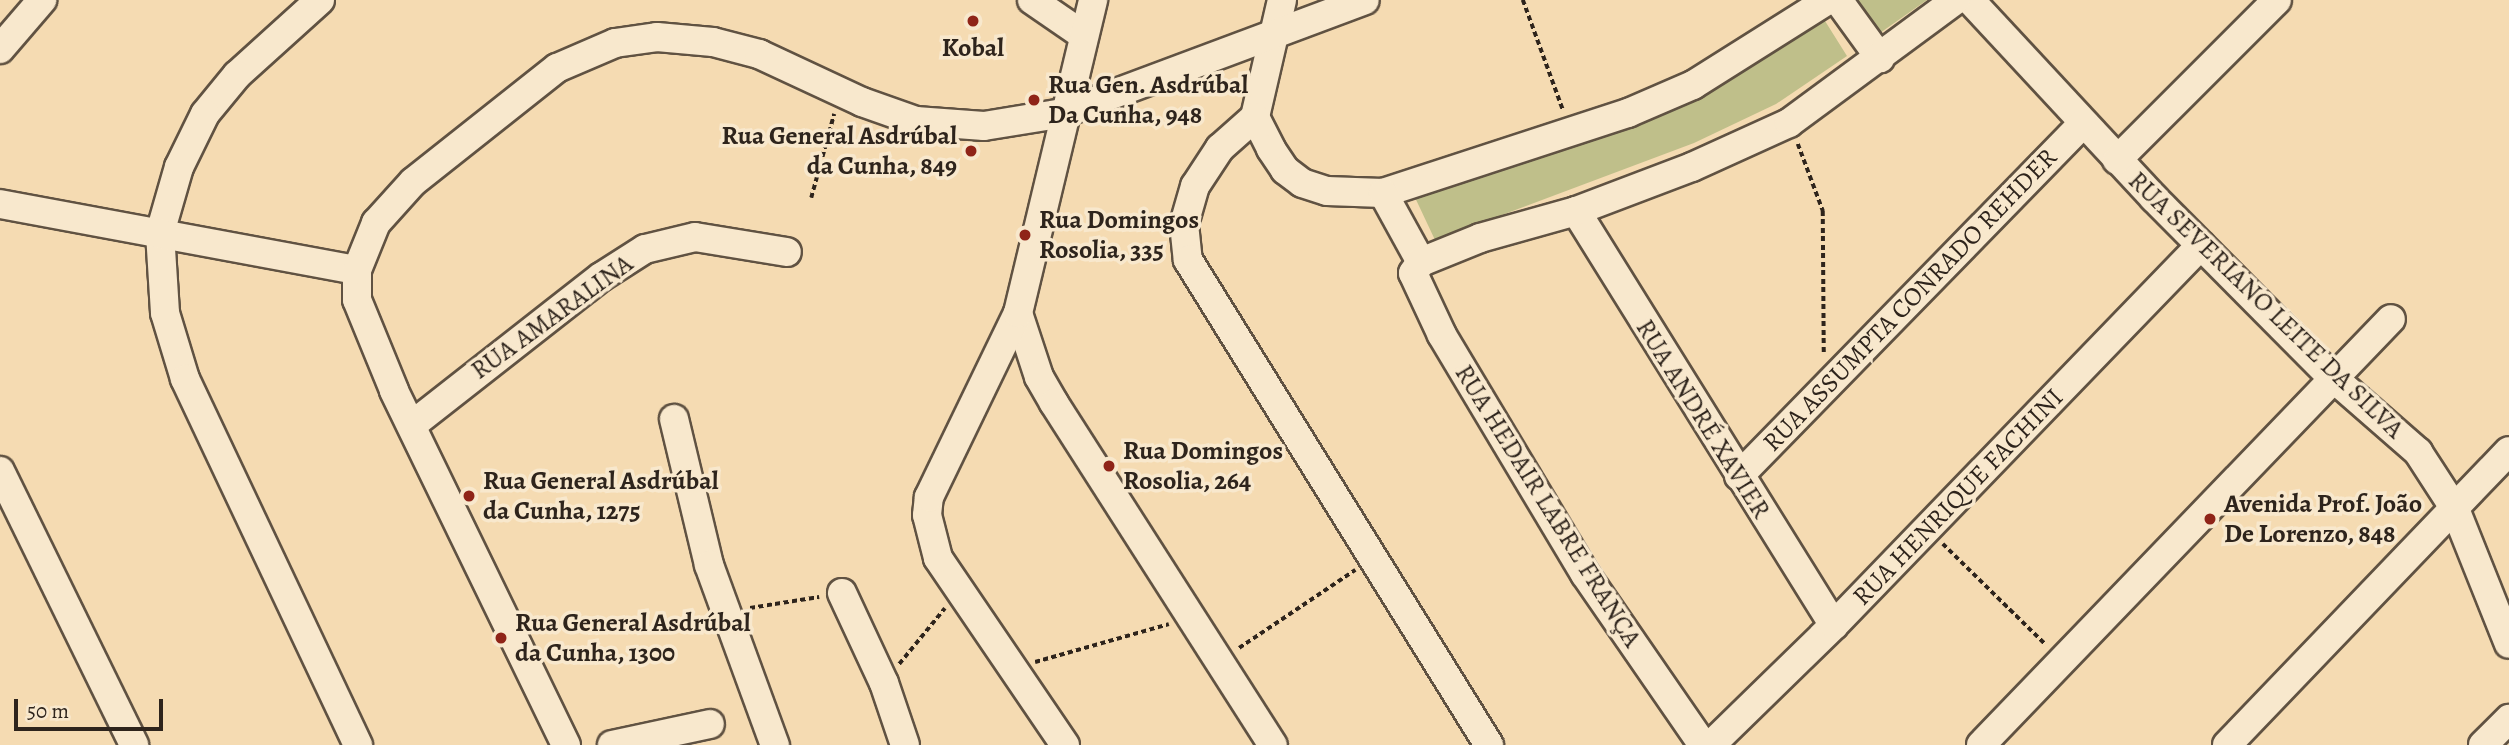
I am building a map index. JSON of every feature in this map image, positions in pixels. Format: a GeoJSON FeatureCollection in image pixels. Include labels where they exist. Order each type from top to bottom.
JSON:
{"type":"FeatureCollection","features":[{"type":"Feature","properties":{"kind":"street"},"geometry":{"type":"LineString","coordinates":[[0,49],[42,0]]}},
{"type":"Feature","properties":{"kind":"street"},"geometry":{"type":"LineString","coordinates":[[320,0],[237,75],[205,114],[179,167],[160,233],[164,313],[185,379],[358,745]]}},
{"type":"Feature","properties":{"kind":"street"},"geometry":{"type":"LineString","coordinates":[[1032,0],[1083,35]]}},
{"type":"Feature","properties":{"kind":"street"},"geometry":{"type":"LineString","coordinates":[[1065,745],[1016,667],[959,590],[929,538],[929,497],[1018,313],[1063,113],[1093,0]]}},
{"type":"Feature","properties":{"kind":"street"},"geometry":{"type":"LineString","coordinates":[[1282,0],[1255,117],[1208,162],[1195,186],[1182,240],[1188,260],[1208,295],[1489,745]]}},
{"type":"Feature","properties":{"kind":"street"},"geometry":{"type":"LineString","coordinates":[[566,745],[412,425],[361,312],[356,270],[376,223],[413,182],[557,68],[615,43],[657,37],[713,42],[759,54],[862,102],[916,121],[984,126],[1035,121],[1063,113],[1365,0]]}},
{"type":"Feature","properties":{"kind":"street"},"geometry":{"type":"LineString","coordinates":[[1255,117],[1284,170],[1302,183],[1326,191],[1383,193],[1571,132],[1693,85],[1828,0]]}},
{"type":"Feature","properties":{"kind":"street"},"geometry":{"type":"LineString","coordinates":[[1838,0],[1880,58]]}},
{"type":"Feature","properties":{"kind":"street"},"geometry":{"type":"LineString","coordinates":[[1383,193],[1422,262],[1480,238],[1576,211],[1692,167],[1790,123],[1956,0]]}},
{"type":"Feature","properties":{"kind":"street","name":"RUA SEVERIANO LEITE DA SILVA"},"geometry":{"type":"LineString","coordinates":[[1970,0],[2082,124],[2201,245],[2331,376],[2418,452],[2455,509],[2509,644]]}},
{"type":"Feature","properties":{"kind":"street"},"geometry":{"type":"LineString","coordinates":[[2117,160],[2277,0]]}},
{"type":"Feature","properties":{"kind":"street","name":"RUA ASSUMPTA CONRADO REHDER"},"geometry":{"type":"LineString","coordinates":[[1739,477],[1827,382],[2082,124]]}},
{"type":"Feature","properties":{"kind":"street"},"geometry":{"type":"LineString","coordinates":[[0,204],[356,270]]}},
{"type":"Feature","properties":{"kind":"street","name":"RUA ANDRÉ XAVIER"},"geometry":{"type":"LineString","coordinates":[[1576,211],[1739,477],[1834,625]]}},
{"type":"Feature","properties":{"kind":"street","name":"RUA AMARALINA"},"geometry":{"type":"LineString","coordinates":[[412,425],[579,294],[645,249],[695,237],[787,252]]}},
{"type":"Feature","properties":{"kind":"street","name":"RUA HENRIQUE FACHINI"},"geometry":{"type":"LineString","coordinates":[[1711,745],[1834,625],[2201,245]]}},
{"type":"Feature","properties":{"kind":"street","name":"RUA HEDAIR LABRE FRANÇA"},"geometry":{"type":"LineString","coordinates":[[1422,262],[1413,279],[1442,335],[1585,575],[1703,745]]}},
{"type":"Feature","properties":{"kind":"street"},"geometry":{"type":"LineString","coordinates":[[1018,313],[1027,347],[1054,403],[1273,745]]}},
{"type":"Feature","properties":{"kind":"street"},"geometry":{"type":"LineString","coordinates":[[1981,745],[2331,376],[2391,319]]}},
{"type":"Feature","properties":{"kind":"street"},"geometry":{"type":"LineString","coordinates":[[674,419],[692,506],[725,612],[775,745]]}},
{"type":"Feature","properties":{"kind":"street"},"geometry":{"type":"LineString","coordinates":[[2227,745],[2509,451]]}},
{"type":"Feature","properties":{"kind":"street"},"geometry":{"type":"LineString","coordinates":[[0,471],[134,745]]}},
{"type":"Feature","properties":{"kind":"street"},"geometry":{"type":"LineString","coordinates":[[842,593],[884,683],[905,745]]}},
{"type":"Feature","properties":{"kind":"street"},"geometry":{"type":"LineString","coordinates":[[2483,745],[2509,719]]}},
{"type":"Feature","properties":{"kind":"street"},"geometry":{"type":"LineString","coordinates":[[612,745],[710,724]]}},
{"type":"Feature","properties":{"kind":"path"},"geometry":{"type":"LineString","coordinates":[[1523,0],[1571,132]]}},
{"type":"Feature","properties":{"kind":"path"},"geometry":{"type":"LineString","coordinates":[[811,198],[835,111]]}},
{"type":"Feature","properties":{"kind":"path"},"geometry":{"type":"LineString","coordinates":[[1790,123],[1823,211],[1821,336],[1827,382]]}},
{"type":"Feature","properties":{"kind":"path"},"geometry":{"type":"LineString","coordinates":[[1927,529],[2062,660]]}},
{"type":"Feature","properties":{"kind":"path"},"geometry":{"type":"LineString","coordinates":[[1220,661],[1371,559]]}},
{"type":"Feature","properties":{"kind":"path"},"geometry":{"type":"LineString","coordinates":[[884,683],[959,590]]}},
{"type":"Feature","properties":{"kind":"path"},"geometry":{"type":"LineString","coordinates":[[725,612],[842,593]]}},
{"type":"Feature","properties":{"kind":"path"},"geometry":{"type":"LineString","coordinates":[[1016,667],[1178,622]]}},
{"type":"Feature","properties":{"kind":"green space"},"geometry":{"type":"Polygon","coordinates":[[[1859,0],[1927,0],[1880,33],[1860,21],[1859,0]]]}},
{"type":"Feature","properties":{"kind":"green space"},"geometry":{"type":"Polygon","coordinates":[[[1820,13],[1847,56],[1776,104],[1694,143],[1435,240],[1411,189],[1711,89],[1820,13]]]}},
{"type":"Feature","properties":{"kind":"place","name":"Kobal"},"geometry":{"type":"Point","coordinates":[973,21]}},
{"type":"Feature","properties":{"kind":"place","name":"Rua Gen. Asdrúbal Da Cunha, 948"},"geometry":{"type":"Point","coordinates":[1034,100]}},
{"type":"Feature","properties":{"kind":"place","name":"Rua General Asdrúbal da Cunha, 849"},"geometry":{"type":"Point","coordinates":[971,151]}},
{"type":"Feature","properties":{"kind":"place","name":"Rua Domingos Rosolia, 335"},"geometry":{"type":"Point","coordinates":[1025,235]}},
{"type":"Feature","properties":{"kind":"place","name":"Rua Domingos Rosolia, 264"},"geometry":{"type":"Point","coordinates":[1109,466]}},
{"type":"Feature","properties":{"kind":"place","name":"Rua General Asdrúbal da Cunha, 1275"},"geometry":{"type":"Point","coordinates":[469,496]}},
{"type":"Feature","properties":{"kind":"place","name":"Avenida Prof. João De Lorenzo, 848"},"geometry":{"type":"Point","coordinates":[2210,519]}},
{"type":"Feature","properties":{"kind":"place","name":"Rua General Asdrúbal da Cunha, 1300"},"geometry":{"type":"Point","coordinates":[501,638]}}]}
